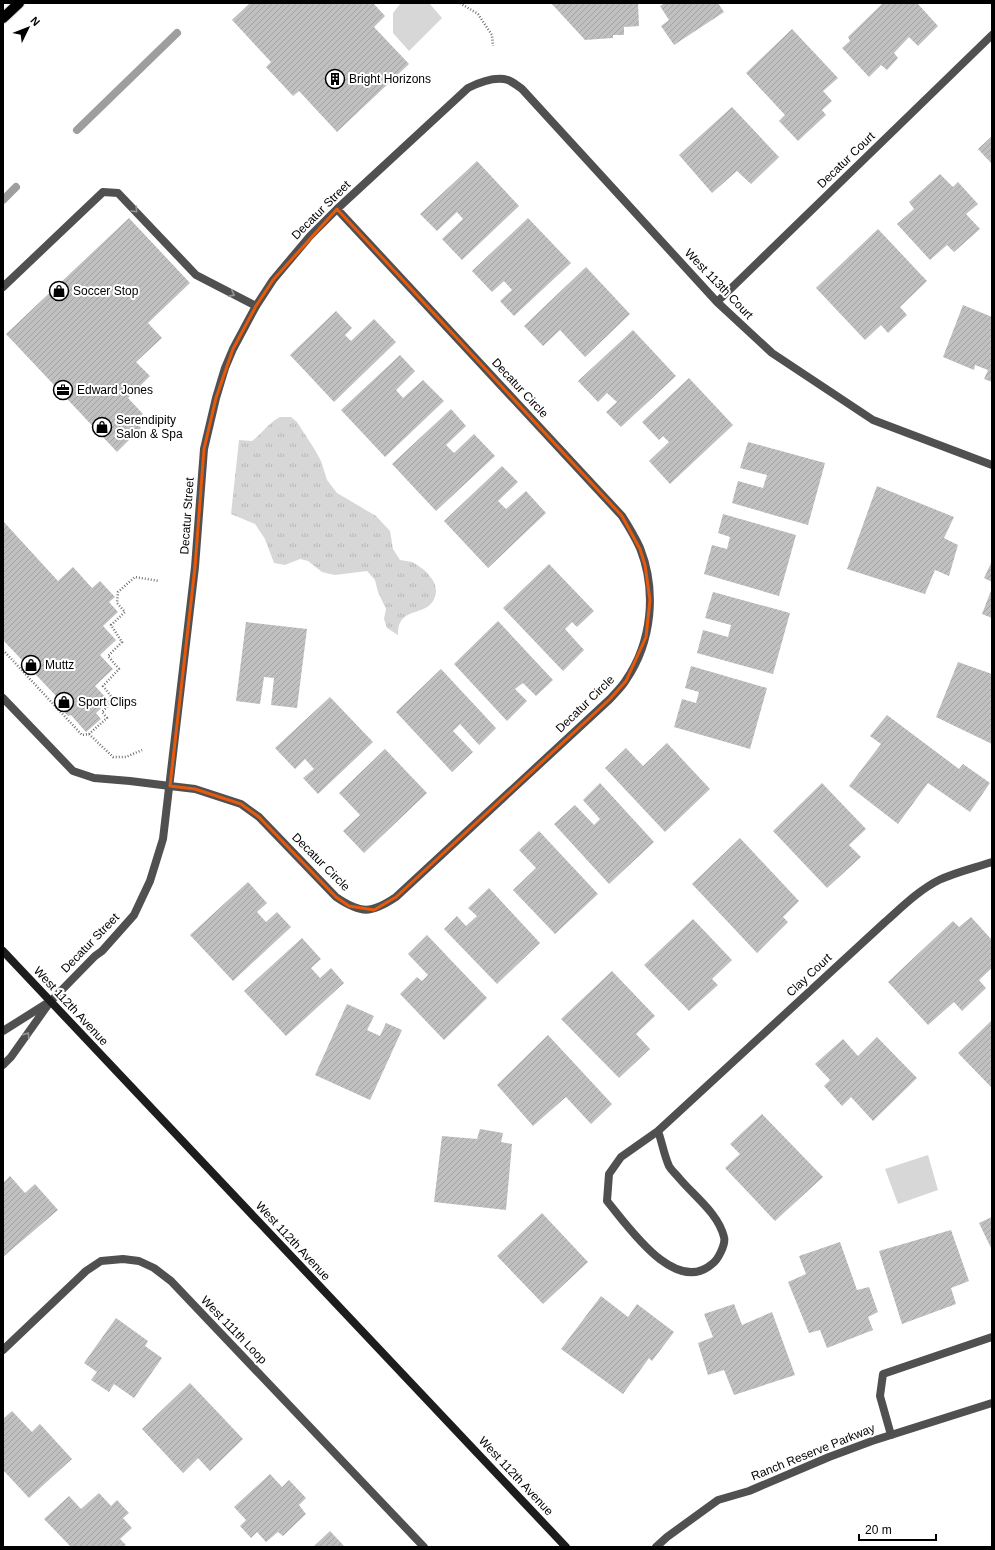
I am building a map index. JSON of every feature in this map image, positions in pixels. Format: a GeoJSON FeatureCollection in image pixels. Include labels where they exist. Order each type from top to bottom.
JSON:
{"type":"FeatureCollection","features":[{"type":"Feature","properties":{"kind":"main road"},"geometry":{"type":"LineString","coordinates":[[3,18],[18,3]]}},
{"type":"Feature","properties":{"kind":"main road","name":"West 112th Avenue"},"geometry":{"type":"LineString","coordinates":[[3,951],[566,1547]]}},
{"type":"Feature","properties":{"kind":"street","name":"Decatur Court"},"geometry":{"type":"LineString","coordinates":[[717,302],[992,35]]}},
{"type":"Feature","properties":{"kind":"street","name":"West 113th Court"},"geometry":{"type":"LineString","coordinates":[[468,88],[483,81],[508,80],[522,89],[717,302],[772,353],[873,420],[992,465]]}},
{"type":"Feature","properties":{"kind":"street","name":"Decatur Street"},"geometry":{"type":"LineString","coordinates":[[50,1002],[95,956],[102,951],[134,915],[150,881],[163,839],[196,567],[204,449],[216,398],[233,348],[256,306],[273,280],[310,236],[468,88]]}},
{"type":"Feature","properties":{"kind":"street"},"geometry":{"type":"LineString","coordinates":[[3,287],[103,192],[118,193],[196,275],[226,292],[256,306]]}},
{"type":"Feature","properties":{"kind":"street","name":"Decatur Circle"},"geometry":{"type":"LineString","coordinates":[[3,698],[73,771],[94,778],[195,789],[241,804],[259,816],[336,897],[349,906],[374,910],[382,907],[396,897],[610,699],[626,681],[646,638],[650,617],[650,600],[645,565],[632,531],[622,516],[338,209]]}},
{"type":"Feature","properties":{"kind":"street","name":"Clay Court"},"geometry":{"type":"LineString","coordinates":[[658,1131],[669,1166],[711,1213],[720,1225],[725,1240],[713,1264],[702,1270],[690,1273],[675,1270],[658,1258],[607,1201],[609,1174],[621,1157],[658,1131],[879,927],[919,892],[956,872],[992,862]]}},
{"type":"Feature","properties":{"kind":"street"},"geometry":{"type":"LineString","coordinates":[[3,1031],[50,1002]]}},
{"type":"Feature","properties":{"kind":"street"},"geometry":{"type":"LineString","coordinates":[[3,1065],[12,1057],[50,1002]]}},
{"type":"Feature","properties":{"kind":"street","name":"West 111th Loop"},"geometry":{"type":"LineString","coordinates":[[3,1350],[86,1271],[101,1261],[123,1259],[139,1262],[154,1268],[170,1281],[424,1547]]}},
{"type":"Feature","properties":{"kind":"street"},"geometry":{"type":"LineString","coordinates":[[891,1435],[880,1396],[883,1374],[992,1337]]}},
{"type":"Feature","properties":{"kind":"street","name":"Ranch Reserve Parkway"},"geometry":{"type":"LineString","coordinates":[[656,1547],[667,1537],[718,1500],[748,1491],[829,1457],[891,1435],[992,1403]]}},
{"type":"Feature","properties":{"kind":"path"},"geometry":{"type":"LineString","coordinates":[[460,3],[478,14],[492,35],[493,46]]}},
{"type":"Feature","properties":{"kind":"path"},"geometry":{"type":"LineString","coordinates":[[3,650],[82,735],[89,734],[107,718],[102,712],[114,700],[103,686],[119,670],[108,656],[122,642],[111,625],[125,612],[117,603],[118,592],[135,577],[159,581]]}},
{"type":"Feature","properties":{"kind":"path"},"geometry":{"type":"LineString","coordinates":[[89,734],[113,757],[126,757],[142,750]]}},
{"type":"Feature","properties":{"kind":"highlighted area"},"geometry":{"type":"Polygon","coordinates":[[[337,209],[622,516],[640,549],[645,565],[650,600],[646,637],[626,681],[610,699],[396,897],[374,910],[349,906],[336,897],[259,817],[241,804],[195,789],[170,786],[195,567],[204,449],[216,398],[233,349],[256,306],[273,280],[337,209]]]}},
{"type":"Feature","properties":{"kind":"green space"},"geometry":{"type":"Polygon","coordinates":[[[401,3],[429,3],[442,18],[409,51],[393,33],[393,13],[401,3]]]}},
{"type":"Feature","properties":{"kind":"green space"},"geometry":{"type":"Polygon","coordinates":[[[280,417],[291,417],[297,422],[321,461],[327,480],[337,493],[376,516],[390,531],[393,549],[400,560],[412,562],[423,569],[432,578],[436,589],[436,595],[433,601],[425,608],[407,615],[400,623],[398,635],[387,628],[384,619],[386,609],[378,592],[375,580],[367,571],[335,575],[322,572],[308,561],[300,559],[285,565],[274,563],[265,539],[255,524],[231,514],[239,440],[252,441],[280,417]]]}},
{"type":"Feature","properties":{"kind":"green space"},"geometry":{"type":"Polygon","coordinates":[[[928,1155],[938,1190],[898,1204],[885,1169],[928,1155]]]}},
{"type":"Feature","properties":{"kind":"building","name":"Bright Horizons"},"geometry":{"type":"Polygon","coordinates":[[[250,3],[373,3],[385,16],[374,27],[409,64],[337,132],[299,91],[293,96],[266,67],[271,62],[232,20],[250,3]]]}},
{"type":"Feature","properties":{"kind":"building"},"geometry":{"type":"Polygon","coordinates":[[[551,3],[638,3],[639,26],[624,27],[624,35],[613,35],[613,38],[585,40],[551,3]]]}},
{"type":"Feature","properties":{"kind":"building"},"geometry":{"type":"Polygon","coordinates":[[[665,3],[718,3],[724,12],[674,45],[661,26],[669,20],[660,6],[665,3]]]}},
{"type":"Feature","properties":{"kind":"building"},"geometry":{"type":"Polygon","coordinates":[[[883,3],[917,3],[938,26],[918,46],[909,37],[894,53],[898,58],[887,70],[881,65],[869,77],[842,48],[850,41],[848,37],[883,3]]]}},
{"type":"Feature","properties":{"kind":"building"},"geometry":{"type":"Polygon","coordinates":[[[792,29],[838,78],[823,91],[832,101],[822,110],[826,115],[798,141],[779,121],[785,115],[746,73],[792,29]]]}},
{"type":"Feature","properties":{"kind":"building"},"geometry":{"type":"Polygon","coordinates":[[[732,107],[779,157],[751,184],[737,171],[712,193],[679,155],[732,107]]]}},
{"type":"Feature","properties":{"kind":"building"},"geometry":{"type":"Polygon","coordinates":[[[992,136],[992,164],[978,149],[992,136]]]}},
{"type":"Feature","properties":{"kind":"building"},"geometry":{"type":"Polygon","coordinates":[[[477,161],[519,206],[462,260],[442,239],[463,219],[457,212],[437,231],[420,214],[477,161]]]}},
{"type":"Feature","properties":{"kind":"building"},"geometry":{"type":"Polygon","coordinates":[[[940,174],[953,187],[958,182],[978,204],[966,214],[980,229],[954,252],[947,245],[930,260],[897,224],[914,209],[909,202],[940,174]]]}},
{"type":"Feature","properties":{"kind":"building"},"geometry":{"type":"Polygon","coordinates":[[[129,218],[190,283],[148,323],[162,338],[136,362],[150,376],[128,398],[143,414],[135,421],[141,428],[117,452],[6,334],[129,218]]]}},
{"type":"Feature","properties":{"kind":"building"},"geometry":{"type":"Polygon","coordinates":[[[528,218],[571,263],[514,316],[500,301],[512,290],[504,281],[492,292],[472,271],[528,218]]]}},
{"type":"Feature","properties":{"kind":"building"},"geometry":{"type":"Polygon","coordinates":[[[878,229],[927,281],[900,307],[907,315],[888,333],[881,325],[865,340],[816,288],[878,229]]]}},
{"type":"Feature","properties":{"kind":"building"},"geometry":{"type":"Polygon","coordinates":[[[586,267],[630,314],[585,357],[560,330],[543,346],[524,326],[586,267]]]}},
{"type":"Feature","properties":{"kind":"building"},"geometry":{"type":"Polygon","coordinates":[[[963,305],[992,317],[992,382],[984,379],[988,370],[975,365],[974,370],[943,357],[963,305]]]}},
{"type":"Feature","properties":{"kind":"building"},"geometry":{"type":"Polygon","coordinates":[[[336,311],[352,328],[345,335],[351,341],[374,319],[396,342],[334,402],[290,355],[336,311]]]}},
{"type":"Feature","properties":{"kind":"building"},"geometry":{"type":"Polygon","coordinates":[[[633,330],[676,376],[621,427],[606,412],[617,402],[607,393],[598,402],[578,381],[633,330]]]}},
{"type":"Feature","properties":{"kind":"building"},"geometry":{"type":"Polygon","coordinates":[[[400,355],[415,371],[396,390],[403,398],[423,380],[444,401],[385,457],[341,410],[400,355]]]}},
{"type":"Feature","properties":{"kind":"building"},"geometry":{"type":"Polygon","coordinates":[[[689,378],[733,425],[670,484],[649,461],[669,442],[663,436],[659,440],[642,422],[689,378]]]}},
{"type":"Feature","properties":{"kind":"building"},"geometry":{"type":"Polygon","coordinates":[[[451,409],[466,426],[446,445],[454,453],[474,434],[495,456],[436,511],[392,464],[451,409]]]}},
{"type":"Feature","properties":{"kind":"building"},"geometry":{"type":"Polygon","coordinates":[[[748,442],[825,463],[808,525],[732,503],[738,481],[763,488],[767,475],[740,468],[748,442]]]}},
{"type":"Feature","properties":{"kind":"building"},"geometry":{"type":"Polygon","coordinates":[[[502,466],[518,482],[498,501],[506,509],[526,491],[546,513],[488,568],[444,521],[502,466]]]}},
{"type":"Feature","properties":{"kind":"building"},"geometry":{"type":"Polygon","coordinates":[[[877,486],[954,517],[944,538],[958,545],[949,576],[935,570],[925,594],[847,569],[877,486]]]}},
{"type":"Feature","properties":{"kind":"building"},"geometry":{"type":"Polygon","coordinates":[[[723,514],[796,535],[779,596],[704,574],[712,545],[727,549],[730,537],[718,533],[723,514]]]}},
{"type":"Feature","properties":{"kind":"building"},"geometry":{"type":"Polygon","coordinates":[[[3,521],[58,581],[73,567],[92,588],[100,581],[115,597],[109,602],[118,612],[103,626],[116,640],[100,655],[113,669],[95,686],[109,701],[96,713],[101,719],[86,732],[71,715],[68,716],[54,700],[56,696],[3,640],[3,521]]]}},
{"type":"Feature","properties":{"kind":"building"},"geometry":{"type":"Polygon","coordinates":[[[992,561],[992,582],[984,578],[992,561]]]}},
{"type":"Feature","properties":{"kind":"building"},"geometry":{"type":"Polygon","coordinates":[[[549,564],[594,611],[577,627],[572,622],[565,629],[584,650],[563,671],[503,608],[549,564]]]}},
{"type":"Feature","properties":{"kind":"building"},"geometry":{"type":"Polygon","coordinates":[[[992,588],[992,618],[982,614],[992,588]]]}},
{"type":"Feature","properties":{"kind":"building"},"geometry":{"type":"Polygon","coordinates":[[[713,592],[790,613],[773,674],[697,653],[703,630],[728,637],[731,625],[705,618],[713,592]]]}},
{"type":"Feature","properties":{"kind":"building"},"geometry":{"type":"Polygon","coordinates":[[[498,621],[553,680],[536,696],[523,683],[515,689],[527,701],[507,721],[454,664],[498,621]]]}},
{"type":"Feature","properties":{"kind":"building"},"geometry":{"type":"Polygon","coordinates":[[[246,622],[307,629],[297,708],[271,705],[274,678],[264,677],[260,704],[236,701],[246,622]]]}},
{"type":"Feature","properties":{"kind":"building"},"geometry":{"type":"Polygon","coordinates":[[[958,662],[992,674],[992,744],[936,717],[958,662]]]}},
{"type":"Feature","properties":{"kind":"building"},"geometry":{"type":"Polygon","coordinates":[[[691,666],[767,688],[750,749],[674,727],[682,699],[696,703],[699,692],[685,688],[691,666]]]}},
{"type":"Feature","properties":{"kind":"building"},"geometry":{"type":"Polygon","coordinates":[[[441,669],[496,728],[479,745],[460,724],[453,731],[473,752],[452,772],[396,712],[441,669]]]}},
{"type":"Feature","properties":{"kind":"building"},"geometry":{"type":"Polygon","coordinates":[[[330,697],[373,742],[318,794],[303,778],[314,769],[305,759],[295,769],[275,748],[330,697]]]}},
{"type":"Feature","properties":{"kind":"building"},"geometry":{"type":"Polygon","coordinates":[[[887,715],[959,769],[963,764],[990,783],[970,812],[928,783],[898,824],[849,786],[881,744],[870,736],[887,715]]]}},
{"type":"Feature","properties":{"kind":"building"},"geometry":{"type":"Polygon","coordinates":[[[667,743],[710,789],[665,832],[605,768],[626,748],[643,766],[667,743]]]}},
{"type":"Feature","properties":{"kind":"building"},"geometry":{"type":"Polygon","coordinates":[[[385,749],[427,793],[364,853],[343,831],[360,815],[339,793],[385,749]]]}},
{"type":"Feature","properties":{"kind":"building"},"geometry":{"type":"Polygon","coordinates":[[[600,783],[654,842],[609,884],[554,824],[575,805],[594,825],[600,819],[583,800],[600,783]]]}},
{"type":"Feature","properties":{"kind":"building"},"geometry":{"type":"Polygon","coordinates":[[[822,783],[866,829],[849,845],[861,857],[827,888],[773,831],[822,783]]]}},
{"type":"Feature","properties":{"kind":"building"},"geometry":{"type":"Polygon","coordinates":[[[539,831],[598,894],[555,934],[513,890],[536,868],[519,850],[539,831]]]}},
{"type":"Feature","properties":{"kind":"building"},"geometry":{"type":"Polygon","coordinates":[[[740,838],[799,901],[783,917],[788,922],[757,953],[692,884],[740,838]]]}},
{"type":"Feature","properties":{"kind":"building"},"geometry":{"type":"Polygon","coordinates":[[[248,882],[267,903],[257,912],[266,922],[277,912],[291,927],[233,981],[190,935],[248,882]]]}},
{"type":"Feature","properties":{"kind":"building"},"geometry":{"type":"Polygon","coordinates":[[[489,888],[540,943],[497,984],[444,929],[457,916],[466,926],[477,916],[468,908],[489,888]]]}},
{"type":"Feature","properties":{"kind":"building"},"geometry":{"type":"Polygon","coordinates":[[[971,917],[992,940],[992,968],[979,980],[986,988],[962,1011],[954,1002],[928,1025],[888,982],[953,921],[959,927],[971,917]]]}},
{"type":"Feature","properties":{"kind":"building"},"geometry":{"type":"Polygon","coordinates":[[[693,919],[732,960],[712,979],[718,985],[689,1011],[644,965],[693,919]]]}},
{"type":"Feature","properties":{"kind":"building"},"geometry":{"type":"Polygon","coordinates":[[[427,935],[487,998],[444,1040],[400,994],[417,977],[422,981],[428,975],[408,954],[427,935]]]}},
{"type":"Feature","properties":{"kind":"building"},"geometry":{"type":"Polygon","coordinates":[[[302,938],[321,959],[311,968],[320,978],[331,968],[344,983],[286,1036],[244,991],[302,938]]]}},
{"type":"Feature","properties":{"kind":"building"},"geometry":{"type":"Polygon","coordinates":[[[612,971],[655,1016],[636,1034],[650,1049],[619,1078],[561,1019],[612,971]]]}},
{"type":"Feature","properties":{"kind":"building"},"geometry":{"type":"Polygon","coordinates":[[[347,1004],[374,1016],[367,1030],[380,1036],[386,1023],[402,1030],[370,1100],[315,1075],[347,1004]]]}},
{"type":"Feature","properties":{"kind":"building"},"geometry":{"type":"Polygon","coordinates":[[[992,1020],[992,1088],[958,1053],[992,1020]]]}},
{"type":"Feature","properties":{"kind":"building"},"geometry":{"type":"Polygon","coordinates":[[[548,1035],[612,1104],[591,1124],[566,1097],[533,1126],[497,1085],[548,1035]]]}},
{"type":"Feature","properties":{"kind":"building"},"geometry":{"type":"Polygon","coordinates":[[[877,1037],[917,1078],[873,1121],[851,1097],[842,1106],[824,1086],[830,1080],[815,1064],[843,1039],[858,1056],[877,1037]]]}},
{"type":"Feature","properties":{"kind":"building"},"geometry":{"type":"Polygon","coordinates":[[[762,1114],[823,1177],[775,1221],[725,1168],[740,1154],[730,1144],[762,1114]]]}},
{"type":"Feature","properties":{"kind":"building"},"geometry":{"type":"Polygon","coordinates":[[[480,1129],[503,1133],[501,1142],[512,1144],[506,1210],[434,1202],[442,1136],[477,1139],[480,1129]]]}},
{"type":"Feature","properties":{"kind":"building"},"geometry":{"type":"Polygon","coordinates":[[[10,1176],[25,1193],[35,1184],[58,1210],[3,1257],[3,1183],[10,1176]]]}},
{"type":"Feature","properties":{"kind":"building"},"geometry":{"type":"Polygon","coordinates":[[[542,1213],[588,1262],[543,1304],[497,1256],[542,1213]]]}},
{"type":"Feature","properties":{"kind":"building"},"geometry":{"type":"Polygon","coordinates":[[[992,1217],[992,1250],[979,1223],[992,1217]]]}},
{"type":"Feature","properties":{"kind":"building"},"geometry":{"type":"Polygon","coordinates":[[[951,1230],[969,1281],[951,1288],[956,1304],[902,1324],[879,1251],[951,1230]]]}},
{"type":"Feature","properties":{"kind":"building"},"geometry":{"type":"Polygon","coordinates":[[[840,1242],[857,1290],[869,1287],[878,1312],[868,1317],[873,1330],[827,1348],[820,1330],[809,1333],[788,1282],[806,1274],[799,1256],[840,1242]]]}},
{"type":"Feature","properties":{"kind":"building"},"geometry":{"type":"Polygon","coordinates":[[[601,1296],[628,1317],[637,1304],[674,1332],[652,1361],[649,1358],[623,1394],[561,1349],[601,1296]]]}},
{"type":"Feature","properties":{"kind":"building"},"geometry":{"type":"Polygon","coordinates":[[[734,1304],[742,1325],[772,1312],[795,1375],[734,1395],[724,1370],[708,1375],[698,1343],[713,1337],[704,1314],[734,1304]]]}},
{"type":"Feature","properties":{"kind":"building"},"geometry":{"type":"Polygon","coordinates":[[[116,1318],[148,1341],[145,1346],[162,1358],[134,1398],[114,1384],[109,1392],[91,1380],[97,1372],[84,1363],[116,1318]]]}},
{"type":"Feature","properties":{"kind":"building"},"geometry":{"type":"Polygon","coordinates":[[[190,1383],[243,1439],[210,1471],[198,1458],[183,1473],[142,1429],[190,1383]]]}},
{"type":"Feature","properties":{"kind":"building"},"geometry":{"type":"Polygon","coordinates":[[[12,1411],[32,1432],[40,1424],[72,1459],[29,1498],[3,1470],[3,1419],[12,1411]]]}},
{"type":"Feature","properties":{"kind":"building"},"geometry":{"type":"Polygon","coordinates":[[[270,1474],[282,1487],[289,1480],[306,1498],[299,1505],[306,1514],[283,1536],[278,1532],[266,1542],[257,1532],[251,1538],[240,1526],[246,1520],[234,1507],[270,1474]]]}},
{"type":"Feature","properties":{"kind":"building"},"geometry":{"type":"Polygon","coordinates":[[[99,1493],[111,1506],[117,1500],[129,1513],[123,1518],[132,1528],[120,1539],[126,1545],[123,1547],[71,1547],[44,1519],[69,1496],[81,1509],[99,1493]]]}},
{"type":"Feature","properties":{"kind":"building"},"geometry":{"type":"Polygon","coordinates":[[[330,1531],[345,1547],[313,1547],[330,1531]]]}},
{"type":"Feature","properties":{"kind":"waterway"},"geometry":{"type":"LineString","coordinates":[[77,130],[177,33]]}},
{"type":"Feature","properties":{"kind":"waterway"},"geometry":{"type":"LineString","coordinates":[[3,200],[16,187]]}},
{"type":"Feature","properties":{"kind":"place","name":"Bright Horizons"},"geometry":{"type":"Point","coordinates":[335,79]}},
{"type":"Feature","properties":{"kind":"place","name":"Soccer Stop"},"geometry":{"type":"Point","coordinates":[59,291]}},
{"type":"Feature","properties":{"kind":"place","name":"Edward Jones"},"geometry":{"type":"Point","coordinates":[63,390]}},
{"type":"Feature","properties":{"kind":"place","name":"Serendipity Salon & Spa"},"geometry":{"type":"Point","coordinates":[102,427]}},
{"type":"Feature","properties":{"kind":"place","name":"Muttz"},"geometry":{"type":"Point","coordinates":[31,665]}},
{"type":"Feature","properties":{"kind":"place","name":"Sport Clips"},"geometry":{"type":"Point","coordinates":[64,702]}}]}
